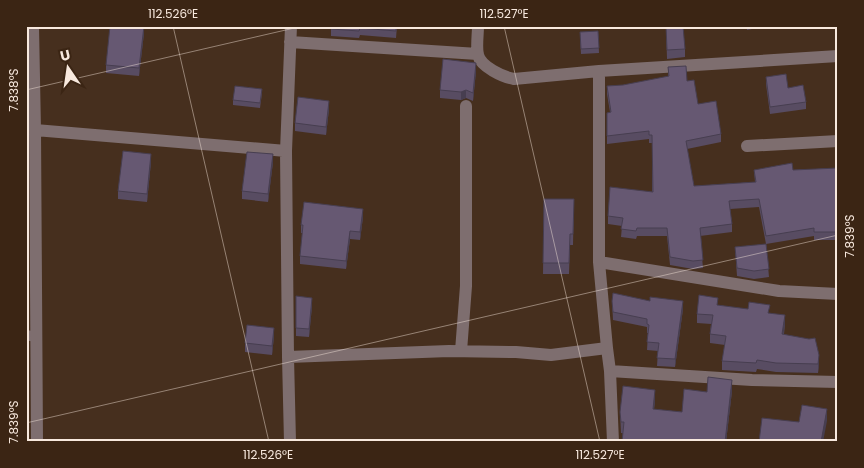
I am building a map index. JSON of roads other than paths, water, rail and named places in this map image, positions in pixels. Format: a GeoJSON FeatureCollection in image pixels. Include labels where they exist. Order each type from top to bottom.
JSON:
{"type":"FeatureCollection","features":[{"type":"Feature","properties":{"kind":"street"},"geometry":{"type":"LineString","coordinates":[[33,26],[35,130],[31,336],[37,442]]}},
{"type":"Feature","properties":{"kind":"street"},"geometry":{"type":"LineString","coordinates":[[290,442],[286,151],[291,26]]}},
{"type":"Feature","properties":{"kind":"street"},"geometry":{"type":"LineString","coordinates":[[478,26],[478,54],[481,61],[502,77],[514,79],[599,71],[838,56]]}},
{"type":"Feature","properties":{"kind":"street"},"geometry":{"type":"LineString","coordinates":[[290,42],[478,54]]}},
{"type":"Feature","properties":{"kind":"street"},"geometry":{"type":"LineString","coordinates":[[599,71],[599,262],[610,372],[613,442]]}},
{"type":"Feature","properties":{"kind":"street"},"geometry":{"type":"LineString","coordinates":[[461,351],[466,286],[466,106]]}},
{"type":"Feature","properties":{"kind":"street"},"geometry":{"type":"LineString","coordinates":[[35,130],[286,151]]}},
{"type":"Feature","properties":{"kind":"street"},"geometry":{"type":"LineString","coordinates":[[747,146],[838,141]]}},
{"type":"Feature","properties":{"kind":"street"},"geometry":{"type":"LineString","coordinates":[[599,262],[779,291],[838,294]]}},
{"type":"Feature","properties":{"kind":"street"},"geometry":{"type":"LineString","coordinates":[[288,357],[461,351],[551,355],[607,348]]}},
{"type":"Feature","properties":{"kind":"street"},"geometry":{"type":"LineString","coordinates":[[610,372],[752,380],[838,382]]}}]}
